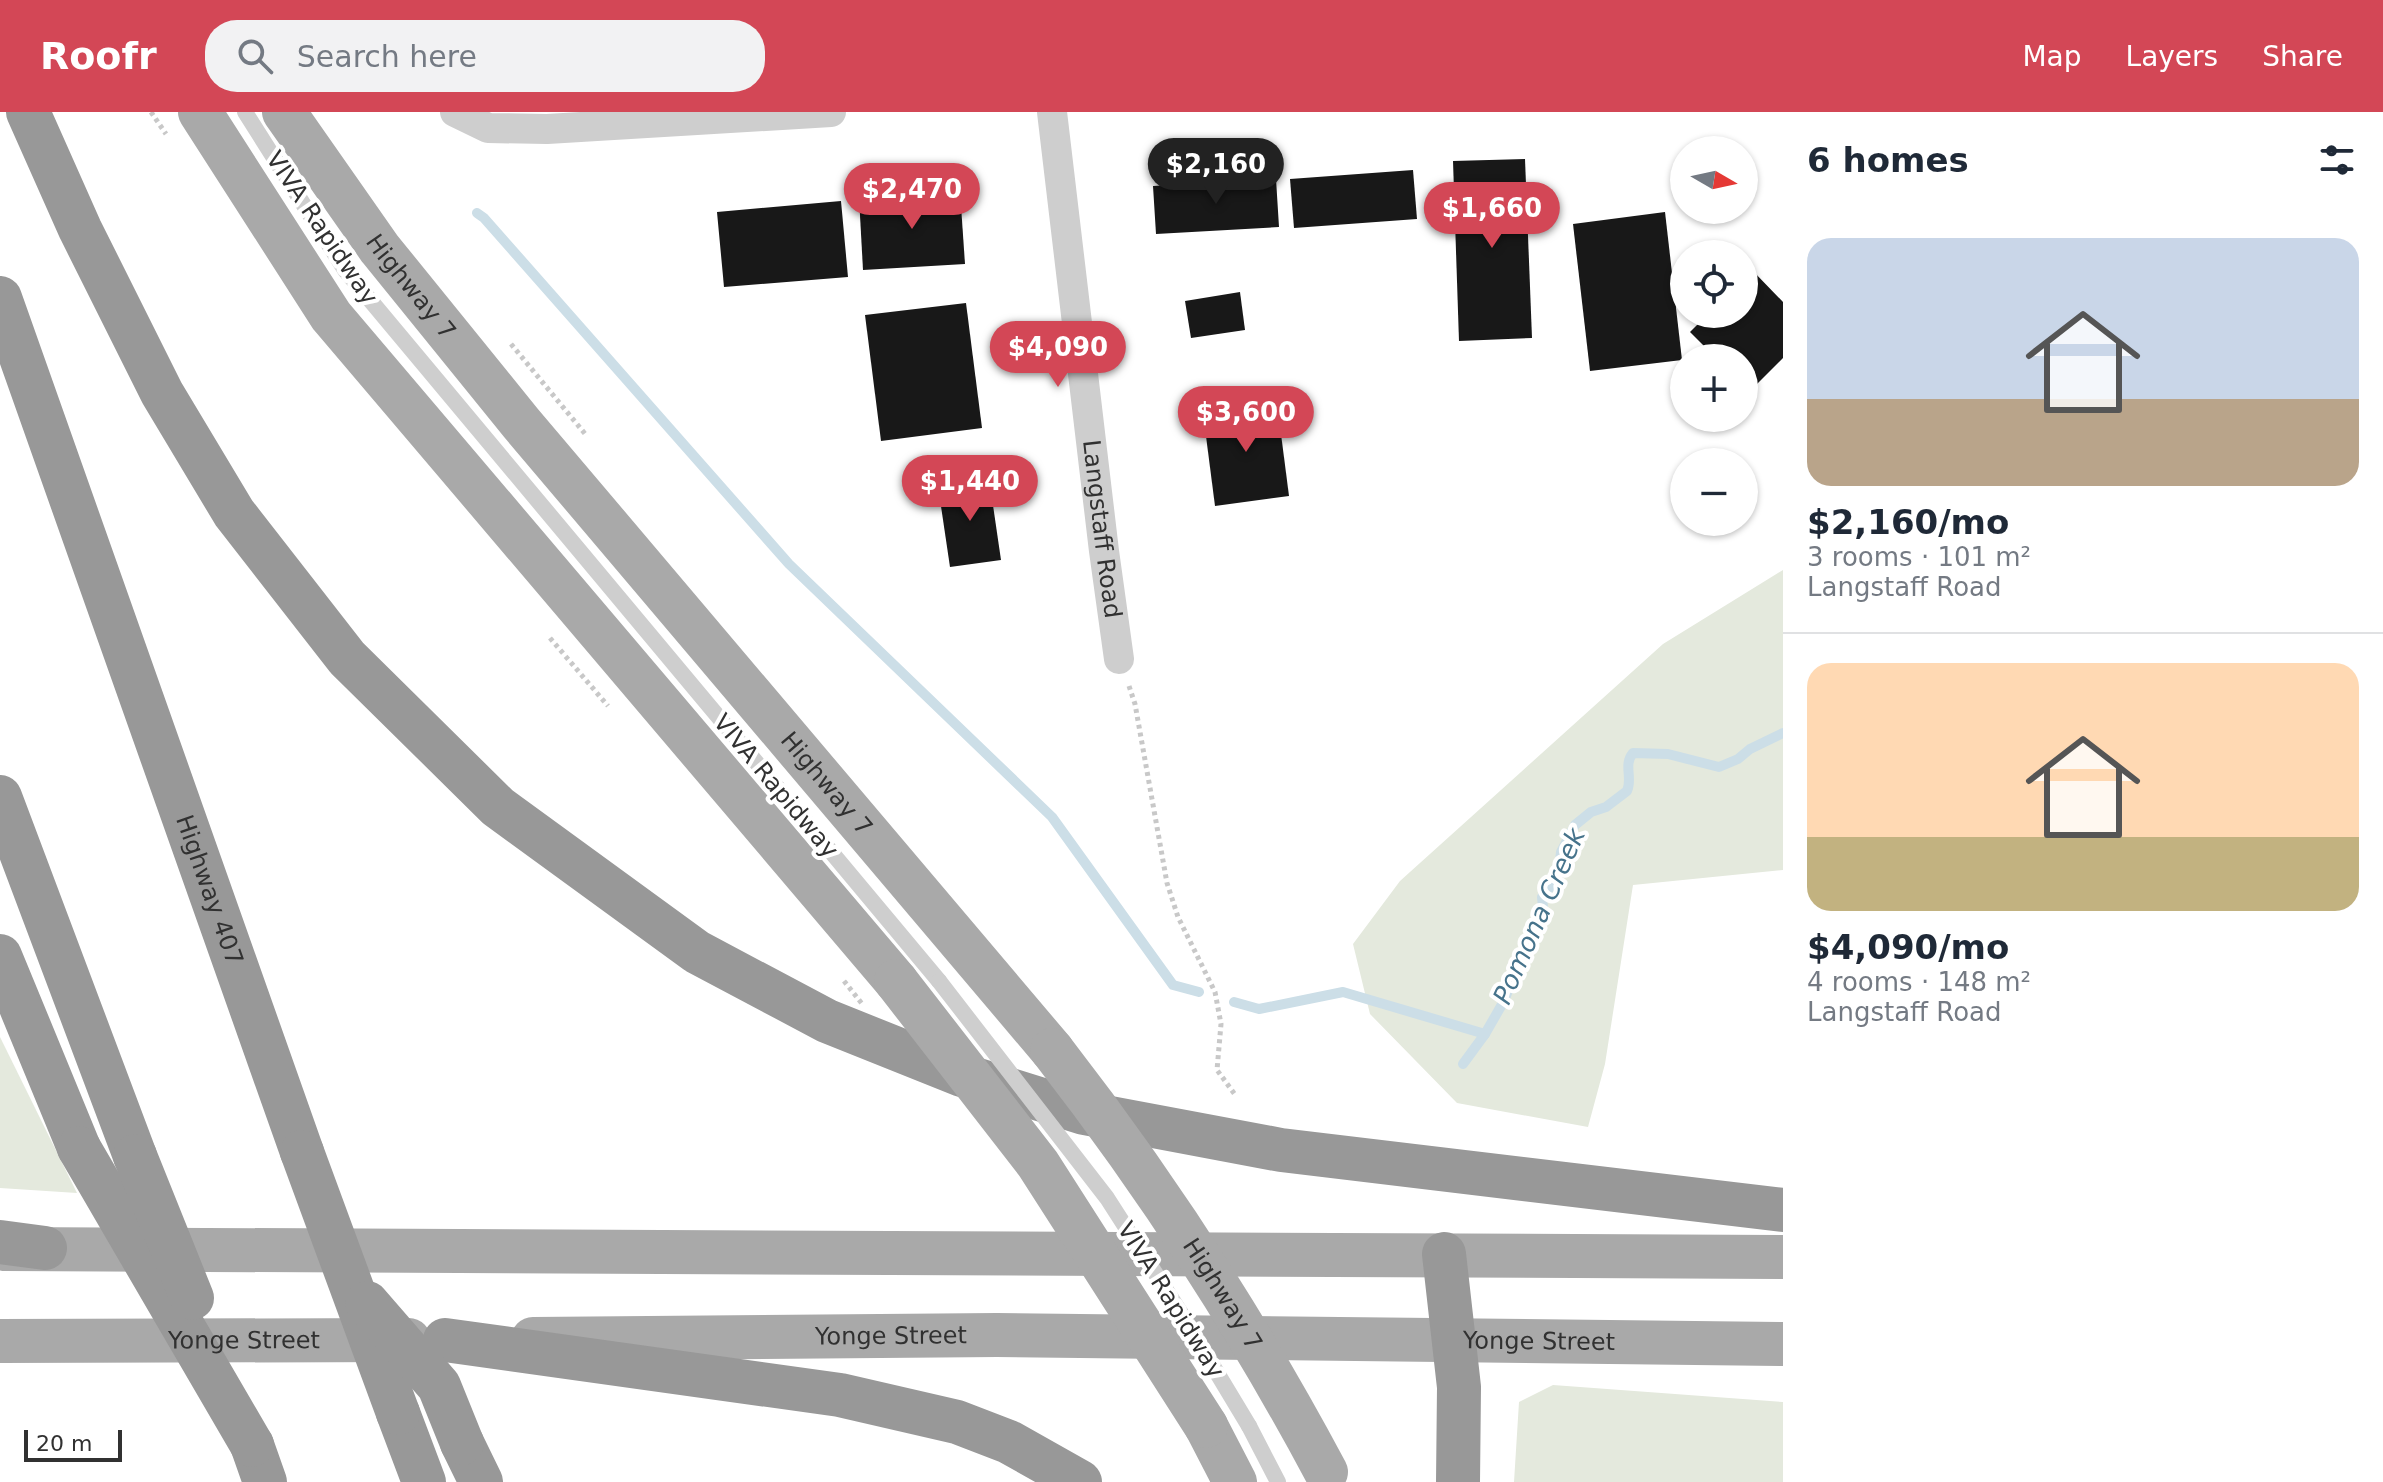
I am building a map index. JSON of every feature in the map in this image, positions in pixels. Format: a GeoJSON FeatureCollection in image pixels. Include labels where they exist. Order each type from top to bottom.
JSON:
{"type":"FeatureCollection","features":[{"type":"Feature","properties":{"kind":"highway"},"geometry":{"type":"LineString","coordinates":[[28,112],[80,229],[162,393],[234,513],[347,658],[498,807],[697,952],[827,1021],[962,1075],[1084,1113],[1281,1150],[1783,1210]]}},
{"type":"Feature","properties":{"kind":"highway","name":"Highway 407"},"geometry":{"type":"LineString","coordinates":[[0,298],[347,1280],[424,1482]]}},
{"type":"Feature","properties":{"kind":"highway"},"geometry":{"type":"LineString","coordinates":[[0,797],[135,1156],[259,1464]]}},
{"type":"Feature","properties":{"kind":"highway"},"geometry":{"type":"LineString","coordinates":[[0,956],[79,1148],[259,1464]]}},
{"type":"Feature","properties":{"kind":"highway"},"geometry":{"type":"LineString","coordinates":[[0,1242],[45,1248]]}},
{"type":"Feature","properties":{"kind":"highway"},"geometry":{"type":"LineString","coordinates":[[1444,1254],[1459,1387],[1458,1482]]}},
{"type":"Feature","properties":{"kind":"highway"},"geometry":{"type":"LineString","coordinates":[[347,1280],[439,1386],[481,1482]]}},
{"type":"Feature","properties":{"kind":"highway"},"geometry":{"type":"LineString","coordinates":[[445,1340],[840,1395],[957,1422],[1009,1442],[1080,1482]]}},
{"type":"Feature","properties":{"kind":"main road"},"geometry":{"type":"LineString","coordinates":[[200,112],[331,316],[918,981],[1206,1426],[1235,1482]]}},
{"type":"Feature","properties":{"kind":"main road","name":"Highway 7"},"geometry":{"type":"LineString","coordinates":[[284,112],[380,249],[511,411],[1052,1050],[1121,1139],[1212,1274],[1283,1393],[1328,1477]]}},
{"type":"Feature","properties":{"kind":"main road"},"geometry":{"type":"LineString","coordinates":[[0,1249],[1783,1257]]}},
{"type":"Feature","properties":{"kind":"main road","name":"Yonge Street"},"geometry":{"type":"LineString","coordinates":[[0,1341],[997,1335],[1783,1344]]}},
{"type":"Feature","properties":{"kind":"street"},"geometry":{"type":"LineString","coordinates":[[455,112],[488,128],[547,129],[831,112]]}},
{"type":"Feature","properties":{"kind":"street","name":"Langstaff Road"},"geometry":{"type":"LineString","coordinates":[[1052,112],[1119,659]]}},
{"type":"Feature","properties":{"kind":"lane","name":"VIVA Rapidway"},"geometry":{"type":"LineString","coordinates":[[245,112],[345,270],[918,981],[1107,1198],[1184,1318],[1249,1426],[1278,1482]]}},
{"type":"Feature","properties":{"kind":"path"},"geometry":{"type":"LineString","coordinates":[[1119,659],[1135,704],[1167,883],[1178,917],[1215,992],[1221,1024],[1217,1070],[1236,1096]]}},
{"type":"Feature","properties":{"kind":"shaded area"},"geometry":{"type":"Polygon","coordinates":[[[1783,570],[1783,870],[1633,885],[1605,1064],[1588,1127],[1457,1103],[1370,1014],[1353,944],[1400,881],[1663,644],[1783,570]]]}},
{"type":"Feature","properties":{"kind":"shaded area"},"geometry":{"type":"Polygon","coordinates":[[[0,1037],[77,1193],[0,1188],[0,1037]]]}},
{"type":"Feature","properties":{"kind":"shaded area"},"geometry":{"type":"Polygon","coordinates":[[[1553,1385],[1783,1402],[1783,1482],[1514,1482],[1519,1402],[1553,1385]]]}},
{"type":"Feature","properties":{"kind":"building"},"geometry":{"type":"Polygon","coordinates":[[[1525,159],[1532,338],[1459,341],[1453,161],[1525,159]]]}},
{"type":"Feature","properties":{"kind":"building"},"geometry":{"type":"Polygon","coordinates":[[[1413,170],[1417,219],[1294,228],[1290,179],[1413,170]]]}},
{"type":"Feature","properties":{"kind":"building"},"geometry":{"type":"Polygon","coordinates":[[[1276,179],[1279,227],[1156,234],[1153,186],[1276,179]]]}},
{"type":"Feature","properties":{"kind":"building"},"geometry":{"type":"Polygon","coordinates":[[[960,191],[965,264],[863,270],[859,197],[960,191]]]}},
{"type":"Feature","properties":{"kind":"building"},"geometry":{"type":"Polygon","coordinates":[[[841,201],[848,277],[724,287],[717,212],[841,201]]]}},
{"type":"Feature","properties":{"kind":"building"},"geometry":{"type":"Polygon","coordinates":[[[1665,212],[1670,256],[1670,328],[1678,328],[1680,344],[1670,344],[1670,361],[1590,371],[1573,224],[1665,212]]]}},
{"type":"Feature","properties":{"kind":"building"},"geometry":{"type":"Polygon","coordinates":[[[1758,276],[1783,302],[1783,358],[1758,383],[1758,344],[1702,344],[1690,332],[1694,328],[1758,328],[1758,276]]]}},
{"type":"Feature","properties":{"kind":"building"},"geometry":{"type":"Polygon","coordinates":[[[1240,292],[1245,330],[1191,338],[1185,301],[1240,292]]]}},
{"type":"Feature","properties":{"kind":"building"},"geometry":{"type":"Polygon","coordinates":[[[966,303],[982,428],[881,441],[865,315],[966,303]]]}},
{"type":"Feature","properties":{"kind":"building"},"geometry":{"type":"Polygon","coordinates":[[[1277,403],[1289,496],[1215,506],[1203,413],[1277,403]]]}},
{"type":"Feature","properties":{"kind":"building"},"geometry":{"type":"Polygon","coordinates":[[[989,478],[1001,560],[950,567],[938,486],[989,478]]]}},
{"type":"Feature","properties":{"kind":"waterway"},"geometry":{"type":"LineString","coordinates":[[477,213],[789,564],[1052,817],[1173,985],[1199,992]]}},
{"type":"Feature","properties":{"kind":"waterway","name":"Pomona Creek"},"geometry":{"type":"LineString","coordinates":[[1463,1064],[1504,1001],[1528,939],[1539,922],[1542,897],[1558,878],[1561,852],[1575,825],[1627,791],[1629,762],[1633,753],[1668,754],[1719,767],[1783,733]]}},
{"type":"Feature","properties":{"kind":"waterway"},"geometry":{"type":"LineString","coordinates":[[1234,1002],[1259,1009],[1343,992],[1485,1034]]}}]}
